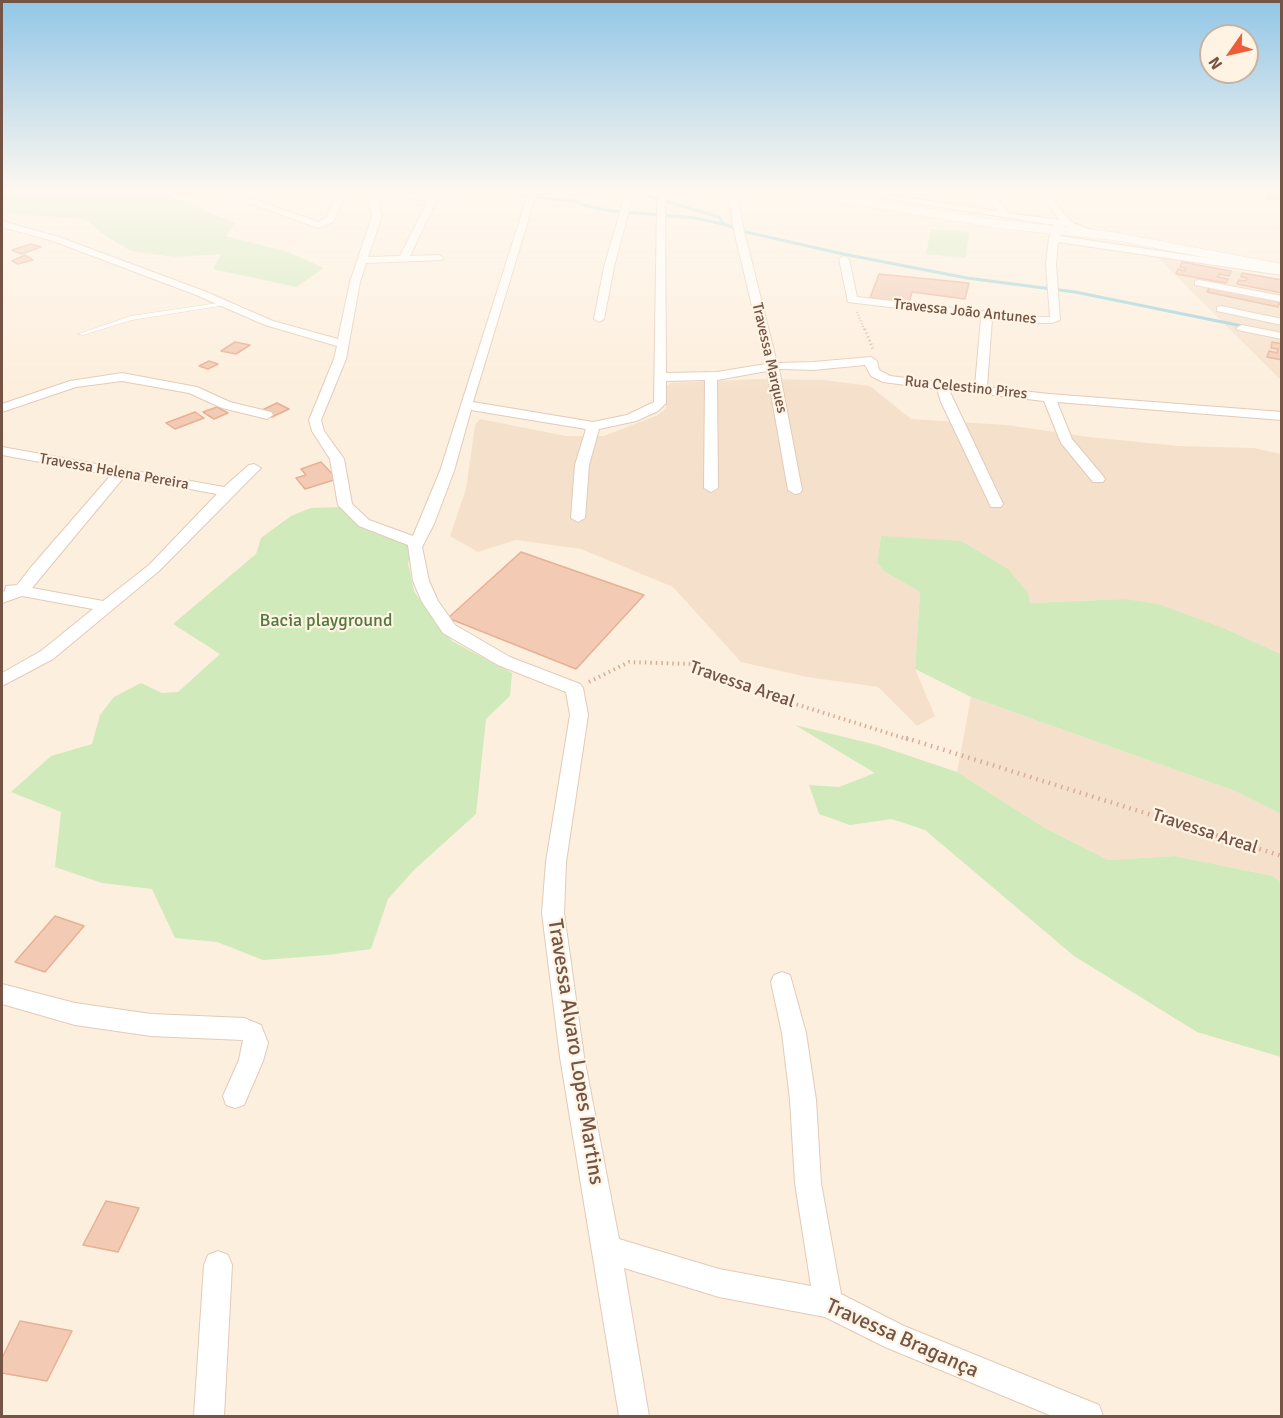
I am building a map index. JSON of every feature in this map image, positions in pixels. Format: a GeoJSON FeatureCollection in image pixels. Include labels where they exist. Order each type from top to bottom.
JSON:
{"type":"FeatureCollection","features":[{"type":"Feature","properties":{"kind":"main road"},"geometry":{"type":"LineString","coordinates":[[1232,257],[1281,266]]}},
{"type":"Feature","properties":{"kind":"street"},"geometry":{"type":"LineString","coordinates":[[105,257],[290,331],[343,344]]}},
{"type":"Feature","properties":{"kind":"street"},"geometry":{"type":"LineString","coordinates":[[513,257],[447,471],[427,524],[414,547],[421,581],[430,602],[449,629],[504,661],[574,688]]}},
{"type":"Feature","properties":{"kind":"street"},"geometry":{"type":"LineString","coordinates":[[599,319],[612,257]]}},
{"type":"Feature","properties":{"kind":"street"},"geometry":{"type":"LineString","coordinates":[[466,405],[593,426],[610,424],[654,408],[660,403],[662,257]]}},
{"type":"Feature","properties":{"kind":"street","name":"Travessa Marques"},"geometry":{"type":"LineString","coordinates":[[745,257],[772,366],[795,490]]}},
{"type":"Feature","properties":{"kind":"street","name":"Travessa João Antunes"},"geometry":{"type":"LineString","coordinates":[[852,300],[1033,320],[1052,320],[1056,318],[1051,264],[1053,257]]}},
{"type":"Feature","properties":{"kind":"street"},"geometry":{"type":"LineString","coordinates":[[1204,257],[1281,272]]}},
{"type":"Feature","properties":{"kind":"street"},"geometry":{"type":"LineString","coordinates":[[417,543],[364,523],[351,513],[345,505],[337,459],[318,431],[315,420],[340,359],[350,303],[362,260],[439,258]]}},
{"type":"Feature","properties":{"kind":"street"},"geometry":{"type":"LineString","coordinates":[[844,259],[852,300]]}},
{"type":"Feature","properties":{"kind":"street"},"geometry":{"type":"LineString","coordinates":[[1199,283],[1281,299]]}},
{"type":"Feature","properties":{"kind":"street"},"geometry":{"type":"LineString","coordinates":[[1221,309],[1281,322]]}},
{"type":"Feature","properties":{"kind":"street"},"geometry":{"type":"LineString","coordinates":[[981,390],[987,315]]}},
{"type":"Feature","properties":{"kind":"street"},"geometry":{"type":"LineString","coordinates":[[1242,328],[1281,336]]}},
{"type":"Feature","properties":{"kind":"street"},"geometry":{"type":"LineString","coordinates":[[661,377],[741,374],[772,366],[871,361]]}},
{"type":"Feature","properties":{"kind":"street","name":"Rua Celestino Pires"},"geometry":{"type":"LineString","coordinates":[[871,361],[871,368],[887,379],[1049,398],[1281,416]]}},
{"type":"Feature","properties":{"kind":"street"},"geometry":{"type":"LineString","coordinates":[[711,376],[711,488]]}},
{"type":"Feature","properties":{"kind":"street"},"geometry":{"type":"LineString","coordinates":[[2,408],[51,390],[101,379],[135,378],[193,390],[226,405],[267,415]]}},
{"type":"Feature","properties":{"kind":"street"},"geometry":{"type":"LineString","coordinates":[[942,386],[947,402],[996,504]]}},
{"type":"Feature","properties":{"kind":"street"},"geometry":{"type":"LineString","coordinates":[[1049,398],[1066,440],[1098,479]]}},
{"type":"Feature","properties":{"kind":"street"},"geometry":{"type":"LineString","coordinates":[[578,518],[582,465],[593,426]]}},
{"type":"Feature","properties":{"kind":"street","name":"Travessa Helena Pereira"},"geometry":{"type":"LineString","coordinates":[[2,451],[227,492]]}},
{"type":"Feature","properties":{"kind":"street"},"geometry":{"type":"LineString","coordinates":[[2,680],[47,655],[75,634],[104,606],[154,568],[227,492],[254,468]]}},
{"type":"Feature","properties":{"kind":"street"},"geometry":{"type":"LineString","coordinates":[[2,598],[22,590],[120,474]]}},
{"type":"Feature","properties":{"kind":"street"},"geometry":{"type":"LineString","coordinates":[[2,587],[104,606]]}},
{"type":"Feature","properties":{"kind":"street","name":"Travessa Alvaro Lopes Martins"},"geometry":{"type":"LineString","coordinates":[[574,688],[579,715],[556,862],[553,913],[572,1057],[634,1416]]}},
{"type":"Feature","properties":{"kind":"street"},"geometry":{"type":"LineString","coordinates":[[782,982],[795,1044],[803,1100],[807,1183],[828,1303]]}},
{"type":"Feature","properties":{"kind":"street"},"geometry":{"type":"LineString","coordinates":[[2,994],[75,1014],[151,1025],[244,1029],[253,1033],[256,1043],[251,1061],[235,1096]]}},
{"type":"Feature","properties":{"kind":"street","name":"Travessa Bragança"},"geometry":{"type":"LineString","coordinates":[[606,1249],[719,1283],[828,1303],[905,1341],[1088,1416]]}},
{"type":"Feature","properties":{"kind":"street"},"geometry":{"type":"LineString","coordinates":[[210,1416],[218,1264]]}},
{"type":"Feature","properties":{"kind":"lane"},"geometry":{"type":"LineString","coordinates":[[81,334],[131,318],[224,304]]}},
{"type":"Feature","properties":{"kind":"path"},"geometry":{"type":"LineString","coordinates":[[852,300],[873,346],[871,361]]}},
{"type":"Feature","properties":{"kind":"path","name":"Travessa Areal"},"geometry":{"type":"LineString","coordinates":[[574,688],[629,662],[690,664],[735,685],[1281,856]]}},
{"type":"Feature","properties":{"kind":"shaded area"},"geometry":{"type":"Polygon","coordinates":[[[1157,257],[1281,279],[1281,380],[1157,257]]]}},
{"type":"Feature","properties":{"kind":"shaded area"},"geometry":{"type":"Polygon","coordinates":[[[759,379],[825,380],[870,386],[911,419],[1007,425],[1089,437],[1179,446],[1254,448],[1281,454],[1281,654],[1222,628],[1124,599],[1029,603],[881,536],[877,563],[885,572],[920,592],[915,669],[935,716],[917,726],[878,687],[807,677],[741,662],[673,587],[581,549],[516,540],[478,552],[450,536],[466,489],[475,425],[480,419],[566,436],[604,436],[658,415],[666,408],[665,387],[671,383],[759,379]]]}},
{"type":"Feature","properties":{"kind":"shaded area"},"geometry":{"type":"Polygon","coordinates":[[[971,697],[1235,791],[1281,814],[1281,882],[1273,876],[1175,856],[1108,860],[1045,828],[957,772],[971,697]]]}},
{"type":"Feature","properties":{"kind":"green space"},"geometry":{"type":"Polygon","coordinates":[[[219,257],[300,257],[324,268],[296,287],[213,269],[219,257]]]}},
{"type":"Feature","properties":{"kind":"green space","name":"Bacia playground"},"geometry":{"type":"Polygon","coordinates":[[[340,507],[364,528],[414,547],[408,563],[414,591],[432,618],[452,641],[512,673],[510,696],[486,719],[476,814],[414,870],[388,899],[371,949],[263,960],[217,942],[175,938],[152,889],[102,883],[55,867],[61,812],[11,792],[51,756],[92,744],[100,715],[114,697],[141,683],[162,693],[178,692],[220,654],[173,624],[256,554],[261,538],[291,516],[311,508],[340,507]]]}},
{"type":"Feature","properties":{"kind":"green space"},"geometry":{"type":"Polygon","coordinates":[[[881,536],[961,541],[1008,569],[1028,593],[1030,603],[1124,599],[1158,604],[1223,628],[1281,654],[1281,814],[1235,791],[971,697],[915,669],[920,592],[885,572],[877,563],[881,536]]]}},
{"type":"Feature","properties":{"kind":"green space"},"geometry":{"type":"Polygon","coordinates":[[[795,725],[877,745],[957,772],[1045,828],[1108,860],[1175,856],[1273,876],[1281,882],[1281,1057],[1197,1032],[1074,956],[925,830],[892,819],[850,825],[819,814],[809,785],[839,787],[875,773],[795,725]]]}},
{"type":"Feature","properties":{"kind":"building"},"geometry":{"type":"Polygon","coordinates":[[[20,257],[33,260],[18,264],[12,261],[20,257]]]}},
{"type":"Feature","properties":{"kind":"building"},"geometry":{"type":"Polygon","coordinates":[[[1182,262],[1231,271],[1229,276],[1219,274],[1218,277],[1228,279],[1226,283],[1176,274],[1178,269],[1185,271],[1186,268],[1180,267],[1182,262]]]}},
{"type":"Feature","properties":{"kind":"building"},"geometry":{"type":"Polygon","coordinates":[[[1242,273],[1282,280],[1282,293],[1237,284],[1239,280],[1246,281],[1247,278],[1241,277],[1242,273]]]}},
{"type":"Feature","properties":{"kind":"building"},"geometry":{"type":"Polygon","coordinates":[[[879,274],[969,283],[965,299],[912,292],[909,303],[870,298],[879,274]]]}},
{"type":"Feature","properties":{"kind":"building"},"geometry":{"type":"Polygon","coordinates":[[[1210,287],[1280,302],[1278,307],[1207,292],[1210,287]]]}},
{"type":"Feature","properties":{"kind":"building"},"geometry":{"type":"Polygon","coordinates":[[[235,342],[250,345],[236,354],[221,351],[235,342]]]}},
{"type":"Feature","properties":{"kind":"building"},"geometry":{"type":"Polygon","coordinates":[[[1272,342],[1282,344],[1282,360],[1267,357],[1269,351],[1277,353],[1278,349],[1271,348],[1272,342]]]}},
{"type":"Feature","properties":{"kind":"building"},"geometry":{"type":"Polygon","coordinates":[[[209,361],[218,364],[208,369],[199,366],[209,361]]]}},
{"type":"Feature","properties":{"kind":"building"},"geometry":{"type":"Polygon","coordinates":[[[277,403],[289,409],[272,417],[260,411],[277,403]]]}},
{"type":"Feature","properties":{"kind":"building"},"geometry":{"type":"Polygon","coordinates":[[[217,407],[228,413],[214,419],[203,412],[217,407]]]}},
{"type":"Feature","properties":{"kind":"building"},"geometry":{"type":"Polygon","coordinates":[[[195,412],[204,418],[175,429],[166,423],[195,412]]]}},
{"type":"Feature","properties":{"kind":"building"},"geometry":{"type":"Polygon","coordinates":[[[321,462],[337,479],[305,489],[296,478],[306,475],[301,469],[321,462]]]}},
{"type":"Feature","properties":{"kind":"building"},"geometry":{"type":"Polygon","coordinates":[[[521,552],[644,595],[576,669],[448,618],[521,552]]]}},
{"type":"Feature","properties":{"kind":"building"},"geometry":{"type":"Polygon","coordinates":[[[55,916],[84,926],[45,972],[15,962],[55,916]]]}},
{"type":"Feature","properties":{"kind":"building"},"geometry":{"type":"Polygon","coordinates":[[[106,1201],[139,1208],[118,1252],[83,1245],[106,1201]]]}},
{"type":"Feature","properties":{"kind":"building"},"geometry":{"type":"Polygon","coordinates":[[[20,1321],[72,1331],[47,1381],[2,1373],[2,1358],[20,1321]]]}},
{"type":"Feature","properties":{"kind":"waterway"},"geometry":{"type":"LineString","coordinates":[[859,257],[967,278],[1075,292],[1247,327]]}}]}
